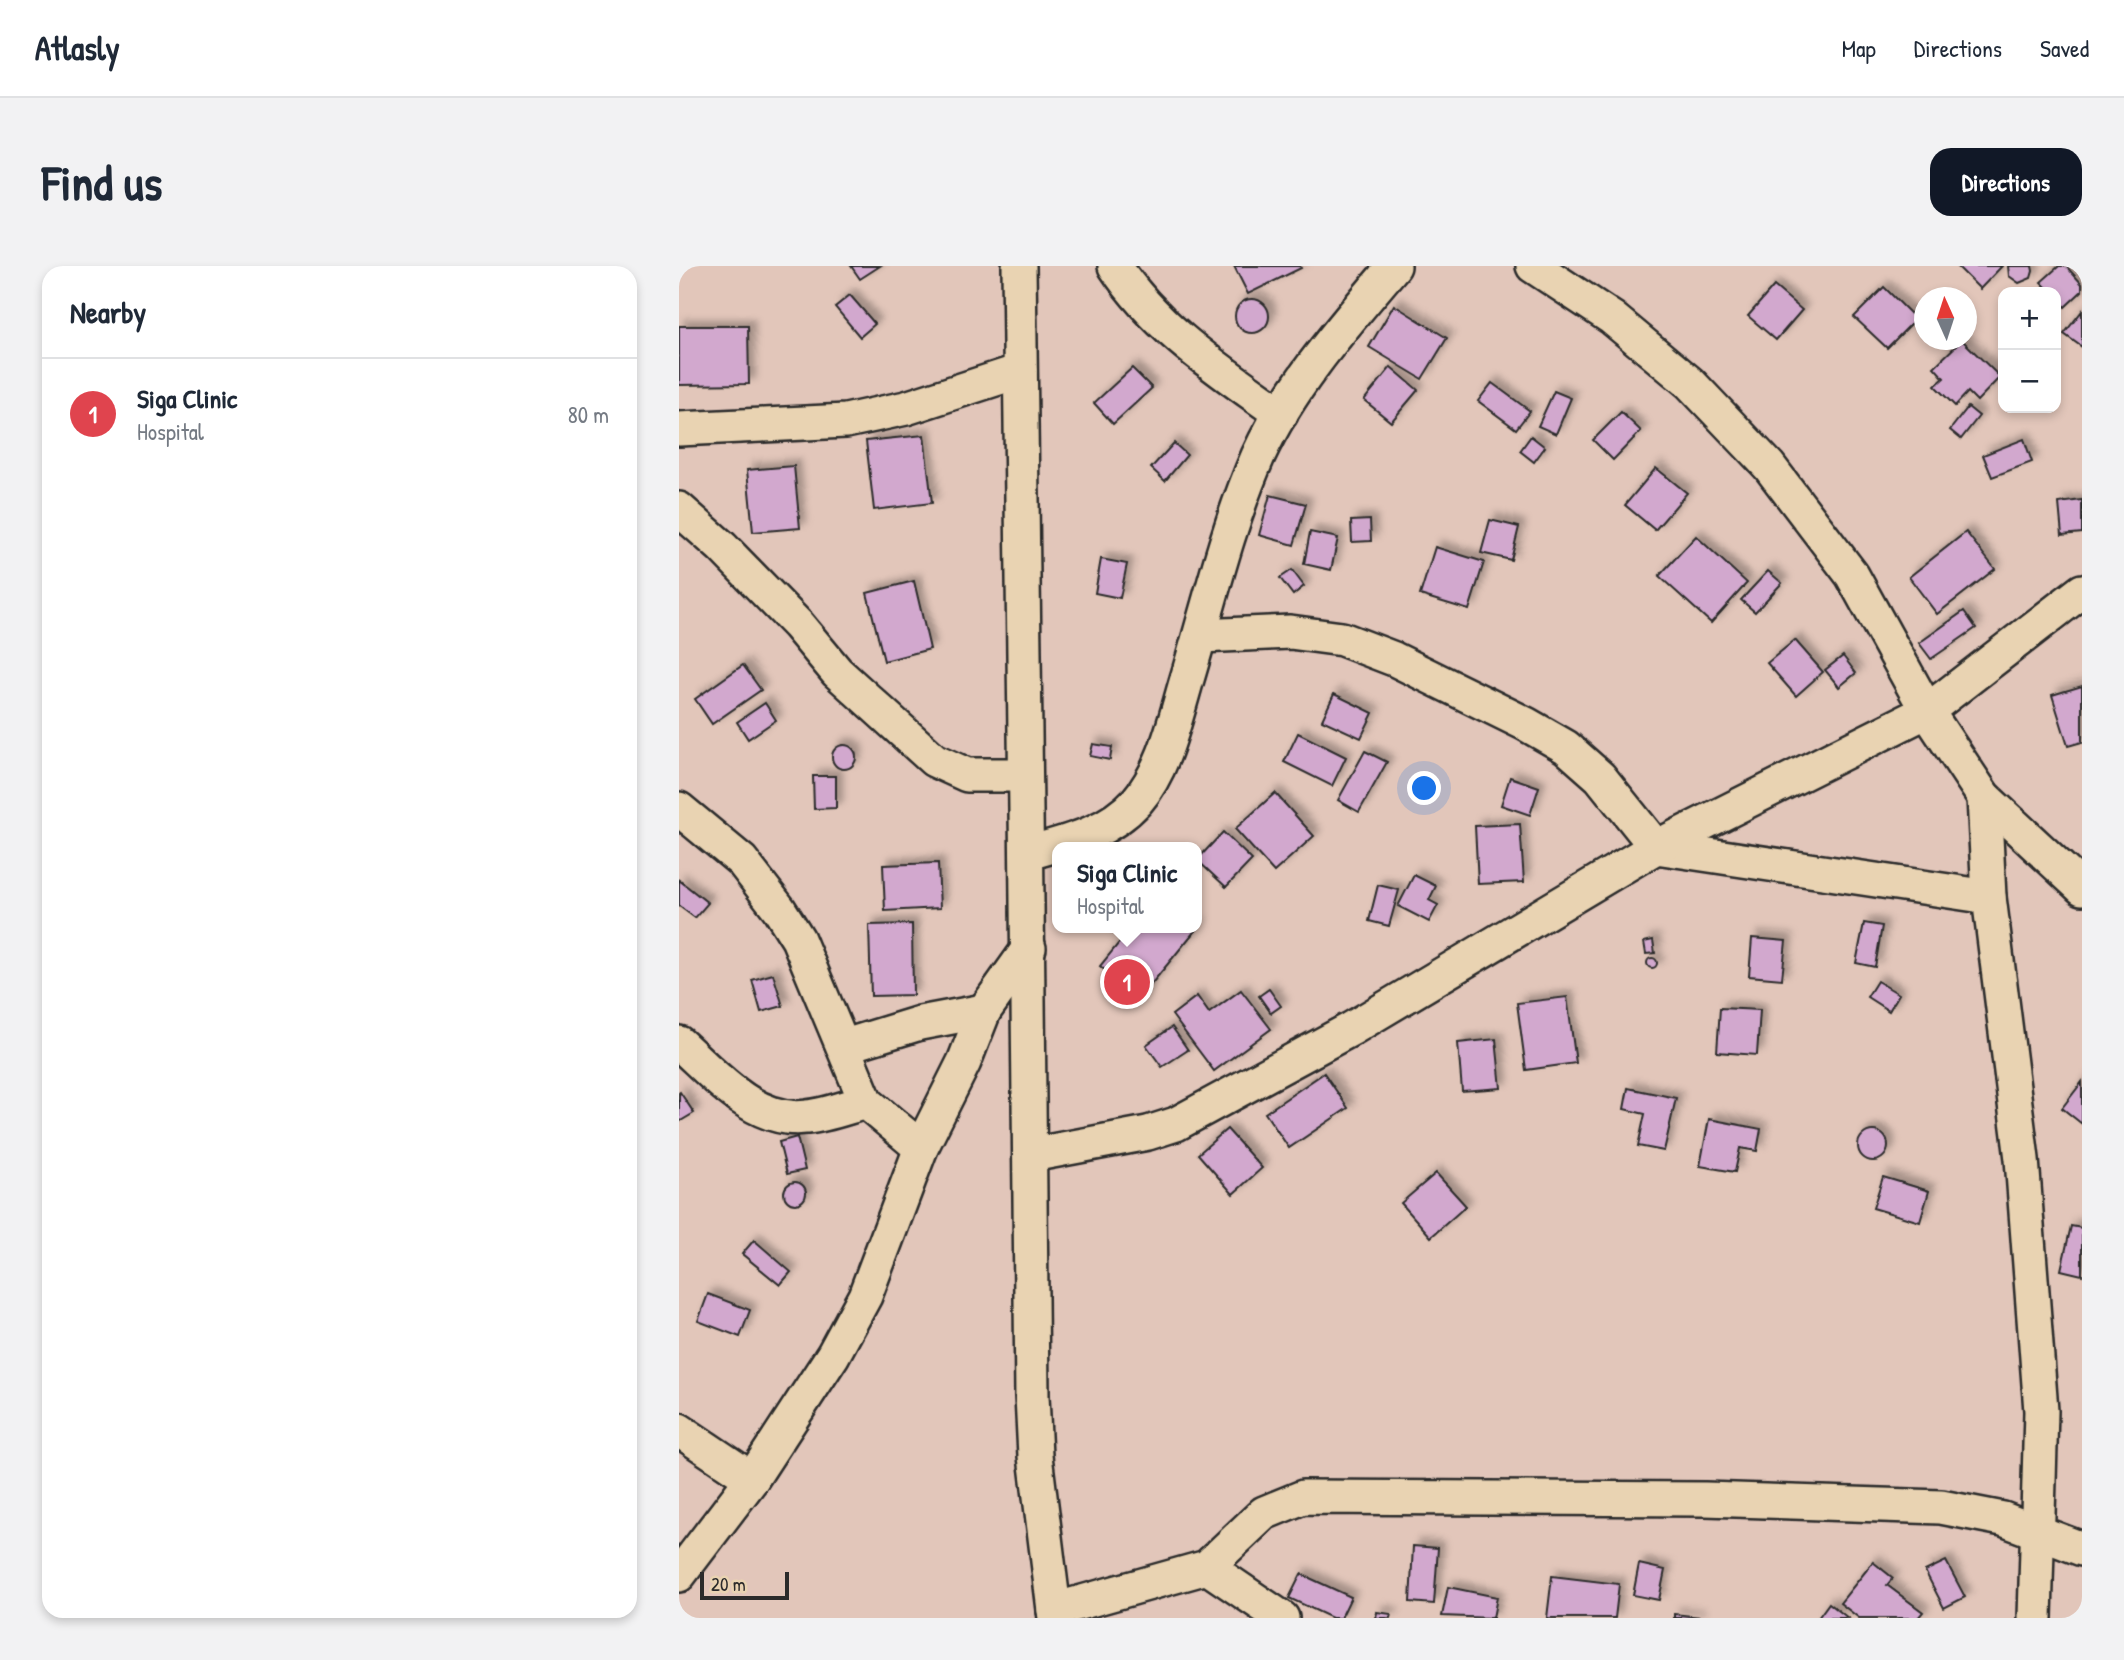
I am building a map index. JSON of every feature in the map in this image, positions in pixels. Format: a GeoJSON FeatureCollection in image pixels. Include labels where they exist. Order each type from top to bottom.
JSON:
{"type":"FeatureCollection","features":[{"type":"Feature","properties":{"kind":"street"},"geometry":{"type":"LineString","coordinates":[[1019,266],[1026,672],[1024,775],[1028,853],[1032,1396],[1035,1456],[1054,1614],[1207,1567],[1264,1513],[1303,1497],[1705,1499],[1941,1507],[1972,1511],[2082,1549]]}},
{"type":"Feature","properties":{"kind":"street"},"geometry":{"type":"LineString","coordinates":[[1115,266],[1136,298],[1163,325],[1204,359],[1281,414]]}},
{"type":"Feature","properties":{"kind":"street"},"geometry":{"type":"LineString","coordinates":[[1069,842],[1084,838],[1116,820],[1137,801],[1151,780],[1163,752],[1242,496],[1281,414],[1343,327],[1394,266]]}},
{"type":"Feature","properties":{"kind":"street"},"geometry":{"type":"LineString","coordinates":[[1533,266],[1612,318],[1690,383],[1769,466],[1853,575],[1927,711],[1984,797],[2082,888]]}},
{"type":"Feature","properties":{"kind":"street"},"geometry":{"type":"LineString","coordinates":[[679,429],[846,421],[906,408],[1020,371]]}},
{"type":"Feature","properties":{"kind":"street"},"geometry":{"type":"LineString","coordinates":[[679,509],[722,547],[789,616],[837,672],[934,760],[967,775],[1024,775]]}},
{"type":"Feature","properties":{"kind":"street"},"geometry":{"type":"LineString","coordinates":[[1031,1155],[1148,1133],[1176,1124],[1351,1029],[1656,847],[1927,711],[2075,607]]}},
{"type":"Feature","properties":{"kind":"street"},"geometry":{"type":"LineString","coordinates":[[1200,636],[1290,632],[1342,639],[1394,659],[1566,747],[1600,777],[1656,847],[1989,897]]}},
{"type":"Feature","properties":{"kind":"street"},"geometry":{"type":"LineString","coordinates":[[1984,797],[1989,897],[2022,1159],[2041,1411],[2035,1618]]}},
{"type":"Feature","properties":{"kind":"street"},"geometry":{"type":"LineString","coordinates":[[679,809],[742,861],[779,909],[798,939],[845,1046],[866,1102],[921,1148]]}},
{"type":"Feature","properties":{"kind":"street"},"geometry":{"type":"LineString","coordinates":[[1028,853],[1052,847]]}},
{"type":"Feature","properties":{"kind":"street"},"geometry":{"type":"LineString","coordinates":[[679,1575],[751,1479],[833,1355],[865,1296],[921,1148],[964,1062],[985,1011],[1029,948]]}},
{"type":"Feature","properties":{"kind":"street"},"geometry":{"type":"LineString","coordinates":[[845,1046],[920,1023],[985,1011]]}},
{"type":"Feature","properties":{"kind":"street"},"geometry":{"type":"LineString","coordinates":[[679,1043],[747,1103],[766,1111],[806,1118],[866,1102]]}},
{"type":"Feature","properties":{"kind":"street"},"geometry":{"type":"LineString","coordinates":[[679,1430],[751,1479]]}},
{"type":"Feature","properties":{"kind":"street"},"geometry":{"type":"LineString","coordinates":[[1207,1567],[1282,1618]]}},
{"type":"Feature","properties":{"kind":"building"},"geometry":{"type":"Polygon","coordinates":[[[851,266],[880,266],[860,279],[851,266]]]}},
{"type":"Feature","properties":{"kind":"building"},"geometry":{"type":"Polygon","coordinates":[[[1234,266],[1300,266],[1301,268],[1248,294],[1234,266]]]}},
{"type":"Feature","properties":{"kind":"building"},"geometry":{"type":"Polygon","coordinates":[[[1957,266],[2002,266],[1980,289],[1957,266]]]}},
{"type":"Feature","properties":{"kind":"building"},"geometry":{"type":"Polygon","coordinates":[[[2008,266],[2032,266],[2031,278],[2019,283],[2009,276],[2008,266]]]}},
{"type":"Feature","properties":{"kind":"building"},"geometry":{"type":"Polygon","coordinates":[[[2059,266],[2066,266],[2082,284],[2082,291],[2065,307],[2061,303],[2061,287],[2046,287],[2041,282],[2059,266]]]}},
{"type":"Feature","properties":{"kind":"building"},"geometry":{"type":"Polygon","coordinates":[[[1774,286],[1802,310],[1776,340],[1748,316],[1774,286]]]}},
{"type":"Feature","properties":{"kind":"building"},"geometry":{"type":"Polygon","coordinates":[[[1884,287],[1914,317],[1914,321],[1887,348],[1854,317],[1884,287]]]}},
{"type":"Feature","properties":{"kind":"building"},"geometry":{"type":"Polygon","coordinates":[[[850,295],[875,324],[860,337],[835,307],[850,295]]]}},
{"type":"Feature","properties":{"kind":"building"},"geometry":{"type":"Polygon","coordinates":[[[1252,299],[1264,304],[1269,316],[1264,328],[1252,333],[1240,328],[1235,316],[1240,304],[1252,299]]]}},
{"type":"Feature","properties":{"kind":"building"},"geometry":{"type":"Polygon","coordinates":[[[1394,305],[1447,338],[1422,379],[1369,347],[1394,305]]]}},
{"type":"Feature","properties":{"kind":"building"},"geometry":{"type":"Polygon","coordinates":[[[2082,311],[2082,347],[2064,334],[2082,311]]]}},
{"type":"Feature","properties":{"kind":"building"},"geometry":{"type":"Polygon","coordinates":[[[679,326],[748,326],[749,384],[679,385],[679,326]]]}},
{"type":"Feature","properties":{"kind":"building"},"geometry":{"type":"Polygon","coordinates":[[[1952,350],[1972,350],[1998,375],[1998,379],[1977,401],[1968,392],[1955,406],[1935,386],[1944,378],[1934,367],[1952,350]]]}},
{"type":"Feature","properties":{"kind":"building"},"geometry":{"type":"Polygon","coordinates":[[[1391,367],[1418,390],[1391,422],[1364,400],[1391,367]]]}},
{"type":"Feature","properties":{"kind":"building"},"geometry":{"type":"Polygon","coordinates":[[[1132,368],[1152,388],[1113,424],[1094,403],[1132,368]]]}},
{"type":"Feature","properties":{"kind":"building"},"geometry":{"type":"Polygon","coordinates":[[[1492,383],[1530,411],[1516,429],[1478,401],[1492,383]]]}},
{"type":"Feature","properties":{"kind":"building"},"geometry":{"type":"Polygon","coordinates":[[[1554,391],[1571,398],[1556,434],[1538,426],[1554,391]]]}},
{"type":"Feature","properties":{"kind":"building"},"geometry":{"type":"Polygon","coordinates":[[[1968,407],[1979,416],[1961,439],[1950,430],[1968,407]]]}},
{"type":"Feature","properties":{"kind":"building"},"geometry":{"type":"Polygon","coordinates":[[[1621,412],[1641,431],[1613,460],[1593,440],[1621,412]]]}},
{"type":"Feature","properties":{"kind":"building"},"geometry":{"type":"Polygon","coordinates":[[[924,435],[932,503],[874,510],[866,441],[924,435]]]}},
{"type":"Feature","properties":{"kind":"building"},"geometry":{"type":"Polygon","coordinates":[[[1531,436],[1545,447],[1534,462],[1520,451],[1531,436]]]}},
{"type":"Feature","properties":{"kind":"building"},"geometry":{"type":"Polygon","coordinates":[[[2024,439],[2032,462],[1992,477],[1983,455],[2024,439]]]}},
{"type":"Feature","properties":{"kind":"building"},"geometry":{"type":"Polygon","coordinates":[[[1174,443],[1187,455],[1165,481],[1151,468],[1174,443]]]}},
{"type":"Feature","properties":{"kind":"building"},"geometry":{"type":"Polygon","coordinates":[[[794,466],[800,528],[753,532],[747,470],[794,466]]]}},
{"type":"Feature","properties":{"kind":"building"},"geometry":{"type":"Polygon","coordinates":[[[1656,468],[1687,493],[1655,530],[1625,505],[1656,468]]]}},
{"type":"Feature","properties":{"kind":"building"},"geometry":{"type":"Polygon","coordinates":[[[1270,495],[1306,504],[1294,545],[1259,535],[1270,495]]]}},
{"type":"Feature","properties":{"kind":"building"},"geometry":{"type":"Polygon","coordinates":[[[2082,500],[2082,533],[2062,535],[2059,503],[2082,500]]]}},
{"type":"Feature","properties":{"kind":"building"},"geometry":{"type":"Polygon","coordinates":[[[1370,520],[1371,541],[1352,542],[1351,521],[1370,520]]]}},
{"type":"Feature","properties":{"kind":"building"},"geometry":{"type":"Polygon","coordinates":[[[1490,520],[1519,527],[1511,560],[1481,553],[1490,520]]]}},
{"type":"Feature","properties":{"kind":"building"},"geometry":{"type":"Polygon","coordinates":[[[1310,532],[1338,538],[1331,570],[1304,564],[1310,532]]]}},
{"type":"Feature","properties":{"kind":"building"},"geometry":{"type":"Polygon","coordinates":[[[1966,532],[1995,569],[1937,614],[1909,577],[1966,532]]]}},
{"type":"Feature","properties":{"kind":"building"},"geometry":{"type":"Polygon","coordinates":[[[1696,536],[1747,583],[1711,623],[1659,576],[1696,536]]]}},
{"type":"Feature","properties":{"kind":"building"},"geometry":{"type":"Polygon","coordinates":[[[1435,547],[1484,562],[1469,610],[1420,595],[1435,547]]]}},
{"type":"Feature","properties":{"kind":"building"},"geometry":{"type":"Polygon","coordinates":[[[1101,559],[1127,564],[1120,598],[1095,593],[1101,559]]]}},
{"type":"Feature","properties":{"kind":"building"},"geometry":{"type":"Polygon","coordinates":[[[1292,570],[1304,586],[1293,595],[1280,578],[1292,570]]]}},
{"type":"Feature","properties":{"kind":"building"},"geometry":{"type":"Polygon","coordinates":[[[1768,571],[1782,583],[1755,612],[1741,600],[1768,571]]]}},
{"type":"Feature","properties":{"kind":"building"},"geometry":{"type":"Polygon","coordinates":[[[914,581],[930,649],[884,661],[867,593],[914,581]]]}},
{"type":"Feature","properties":{"kind":"building"},"geometry":{"type":"Polygon","coordinates":[[[1964,611],[1976,628],[1931,659],[1919,643],[1964,611]]]}},
{"type":"Feature","properties":{"kind":"building"},"geometry":{"type":"Polygon","coordinates":[[[1795,640],[1823,672],[1796,696],[1767,663],[1795,640]]]}},
{"type":"Feature","properties":{"kind":"building"},"geometry":{"type":"Polygon","coordinates":[[[1843,656],[1856,673],[1839,687],[1825,670],[1843,656]]]}},
{"type":"Feature","properties":{"kind":"building"},"geometry":{"type":"Polygon","coordinates":[[[743,665],[761,690],[712,724],[695,699],[743,665]]]}},
{"type":"Feature","properties":{"kind":"building"},"geometry":{"type":"Polygon","coordinates":[[[2082,686],[2082,742],[2068,746],[2052,695],[2082,686]]]}},
{"type":"Feature","properties":{"kind":"building"},"geometry":{"type":"Polygon","coordinates":[[[1334,694],[1373,713],[1361,738],[1322,720],[1334,694]]]}},
{"type":"Feature","properties":{"kind":"building"},"geometry":{"type":"Polygon","coordinates":[[[765,703],[776,720],[748,739],[737,722],[765,703]]]}},
{"type":"Feature","properties":{"kind":"building"},"geometry":{"type":"Polygon","coordinates":[[[1298,733],[1346,757],[1332,786],[1284,762],[1298,733]]]}},
{"type":"Feature","properties":{"kind":"building"},"geometry":{"type":"Polygon","coordinates":[[[1093,744],[1112,747],[1110,760],[1090,756],[1093,744]]]}},
{"type":"Feature","properties":{"kind":"building"},"geometry":{"type":"Polygon","coordinates":[[[844,745],[855,752],[856,757],[849,768],[844,769],[833,762],[832,757],[839,746],[844,745]]]}},
{"type":"Feature","properties":{"kind":"building"},"geometry":{"type":"Polygon","coordinates":[[[1365,751],[1387,762],[1359,812],[1338,800],[1365,751]]]}},
{"type":"Feature","properties":{"kind":"building"},"geometry":{"type":"Polygon","coordinates":[[[813,776],[836,776],[836,808],[814,809],[813,776]]]}},
{"type":"Feature","properties":{"kind":"building"},"geometry":{"type":"Polygon","coordinates":[[[1510,777],[1539,787],[1530,815],[1501,805],[1510,777]]]}},
{"type":"Feature","properties":{"kind":"building"},"geometry":{"type":"Polygon","coordinates":[[[1275,793],[1314,836],[1274,872],[1235,829],[1275,793]]]}},
{"type":"Feature","properties":{"kind":"building"},"geometry":{"type":"Polygon","coordinates":[[[1520,824],[1524,882],[1478,884],[1475,826],[1520,824]]]}},
{"type":"Feature","properties":{"kind":"building"},"geometry":{"type":"Polygon","coordinates":[[[1223,832],[1252,860],[1226,887],[1202,865],[1202,855],[1223,832]]]}},
{"type":"Feature","properties":{"kind":"building"},"geometry":{"type":"Polygon","coordinates":[[[938,863],[940,908],[885,911],[883,865],[938,863]]]}},
{"type":"Feature","properties":{"kind":"building"},"geometry":{"type":"Polygon","coordinates":[[[1414,875],[1436,886],[1429,900],[1438,905],[1429,922],[1398,906],[1414,875]]]}},
{"type":"Feature","properties":{"kind":"building"},"geometry":{"type":"Polygon","coordinates":[[[679,880],[708,903],[695,918],[679,906],[679,880]]]}},
{"type":"Feature","properties":{"kind":"building"},"geometry":{"type":"Polygon","coordinates":[[[1378,885],[1399,890],[1389,926],[1369,921],[1378,885]]]}},
{"type":"Feature","properties":{"kind":"building"},"geometry":{"type":"Polygon","coordinates":[[[1864,923],[1882,926],[1875,967],[1856,963],[1864,923]]]}},
{"type":"Feature","properties":{"kind":"building"},"geometry":{"type":"Polygon","coordinates":[[[912,924],[913,995],[871,996],[869,925],[912,924]]]}},
{"type":"Feature","properties":{"kind":"building"},"geometry":{"type":"Polygon","coordinates":[[[1127,933],[1193,933],[1139,999],[1100,966],[1127,933]]]}},
{"type":"Feature","properties":{"kind":"building"},"geometry":{"type":"Polygon","coordinates":[[[1752,938],[1786,941],[1782,979],[1749,976],[1752,938]]]}},
{"type":"Feature","properties":{"kind":"building"},"geometry":{"type":"Polygon","coordinates":[[[1653,940],[1655,953],[1646,954],[1644,942],[1653,940]]]}},
{"type":"Feature","properties":{"kind":"building"},"geometry":{"type":"Polygon","coordinates":[[[1652,958],[1656,959],[1656,967],[1652,968],[1648,967],[1647,963],[1648,959],[1652,958]]]}},
{"type":"Feature","properties":{"kind":"building"},"geometry":{"type":"Polygon","coordinates":[[[773,974],[783,1006],[761,1012],[752,980],[773,974]]]}},
{"type":"Feature","properties":{"kind":"building"},"geometry":{"type":"Polygon","coordinates":[[[1877,981],[1899,994],[1889,1011],[1867,997],[1877,981]]]}},
{"type":"Feature","properties":{"kind":"building"},"geometry":{"type":"Polygon","coordinates":[[[1269,989],[1281,1006],[1271,1013],[1259,996],[1269,989]]]}},
{"type":"Feature","properties":{"kind":"building"},"geometry":{"type":"Polygon","coordinates":[[[1241,990],[1271,1029],[1214,1071],[1172,1015],[1197,996],[1209,1013],[1241,990]]]}},
{"type":"Feature","properties":{"kind":"building"},"geometry":{"type":"Polygon","coordinates":[[[1567,997],[1576,1063],[1526,1070],[1517,1003],[1567,997]]]}},
{"type":"Feature","properties":{"kind":"building"},"geometry":{"type":"Polygon","coordinates":[[[1720,1008],[1760,1010],[1757,1055],[1717,1052],[1720,1008]]]}},
{"type":"Feature","properties":{"kind":"building"},"geometry":{"type":"Polygon","coordinates":[[[1172,1027],[1188,1050],[1162,1067],[1146,1045],[1172,1027]]]}},
{"type":"Feature","properties":{"kind":"building"},"geometry":{"type":"Polygon","coordinates":[[[1496,1039],[1501,1088],[1462,1091],[1458,1043],[1496,1039]]]}},
{"type":"Feature","properties":{"kind":"building"},"geometry":{"type":"Polygon","coordinates":[[[1324,1073],[1348,1108],[1289,1148],[1265,1113],[1324,1073]]]}},
{"type":"Feature","properties":{"kind":"building"},"geometry":{"type":"Polygon","coordinates":[[[2082,1082],[2082,1124],[2062,1108],[2082,1082]]]}},
{"type":"Feature","properties":{"kind":"building"},"geometry":{"type":"Polygon","coordinates":[[[1628,1088],[1676,1098],[1664,1151],[1638,1146],[1645,1114],[1624,1109],[1628,1088]]]}},
{"type":"Feature","properties":{"kind":"building"},"geometry":{"type":"Polygon","coordinates":[[[679,1093],[694,1113],[679,1122],[679,1093]]]}},
{"type":"Feature","properties":{"kind":"building"},"geometry":{"type":"Polygon","coordinates":[[[1709,1119],[1761,1129],[1757,1151],[1740,1148],[1735,1172],[1700,1166],[1709,1119]]]}},
{"type":"Feature","properties":{"kind":"building"},"geometry":{"type":"Polygon","coordinates":[[[1227,1129],[1262,1168],[1233,1194],[1198,1154],[1227,1129]]]}},
{"type":"Feature","properties":{"kind":"building"},"geometry":{"type":"Polygon","coordinates":[[[1873,1131],[1884,1135],[1888,1146],[1884,1157],[1873,1161],[1862,1157],[1858,1146],[1862,1135],[1873,1131]]]}},
{"type":"Feature","properties":{"kind":"building"},"geometry":{"type":"Polygon","coordinates":[[[797,1137],[805,1170],[787,1174],[779,1142],[797,1137]]]}},
{"type":"Feature","properties":{"kind":"building"},"geometry":{"type":"Polygon","coordinates":[[[1436,1173],[1466,1206],[1431,1237],[1401,1203],[1436,1173]]]}},
{"type":"Feature","properties":{"kind":"building"},"geometry":{"type":"Polygon","coordinates":[[[1883,1177],[1929,1191],[1920,1222],[1873,1208],[1883,1177]]]}},
{"type":"Feature","properties":{"kind":"building"},"geometry":{"type":"Polygon","coordinates":[[[795,1182],[805,1189],[806,1193],[799,1203],[795,1204],[785,1197],[784,1193],[791,1183],[795,1182]]]}},
{"type":"Feature","properties":{"kind":"building"},"geometry":{"type":"Polygon","coordinates":[[[2071,1226],[2082,1228],[2082,1275],[2061,1270],[2071,1226]]]}},
{"type":"Feature","properties":{"kind":"building"},"geometry":{"type":"Polygon","coordinates":[[[754,1240],[791,1272],[780,1285],[742,1254],[754,1240]]]}},
{"type":"Feature","properties":{"kind":"building"},"geometry":{"type":"Polygon","coordinates":[[[708,1294],[750,1310],[740,1337],[698,1321],[708,1294]]]}},
{"type":"Feature","properties":{"kind":"building"},"geometry":{"type":"Polygon","coordinates":[[[1413,1546],[1438,1548],[1434,1604],[1410,1602],[1413,1546]]]}},
{"type":"Feature","properties":{"kind":"building"},"geometry":{"type":"Polygon","coordinates":[[[1946,1561],[1965,1597],[1944,1608],[1925,1571],[1946,1561]]]}},
{"type":"Feature","properties":{"kind":"building"},"geometry":{"type":"Polygon","coordinates":[[[1873,1562],[1893,1578],[1887,1585],[1923,1612],[1918,1618],[1859,1618],[1840,1603],[1873,1562]]]}},
{"type":"Feature","properties":{"kind":"building"},"geometry":{"type":"Polygon","coordinates":[[[1639,1564],[1665,1570],[1659,1600],[1633,1595],[1639,1564]]]}},
{"type":"Feature","properties":{"kind":"building"},"geometry":{"type":"Polygon","coordinates":[[[1301,1574],[1351,1597],[1341,1618],[1332,1618],[1289,1598],[1301,1574]]]}},
{"type":"Feature","properties":{"kind":"building"},"geometry":{"type":"Polygon","coordinates":[[[1552,1576],[1619,1584],[1615,1618],[1547,1618],[1552,1576]]]}},
{"type":"Feature","properties":{"kind":"building"},"geometry":{"type":"Polygon","coordinates":[[[1448,1587],[1497,1597],[1493,1618],[1442,1616],[1448,1587]]]}},
{"type":"Feature","properties":{"kind":"building"},"geometry":{"type":"Polygon","coordinates":[[[1829,1603],[1848,1618],[1818,1618],[1829,1603]]]}},
{"type":"Feature","properties":{"kind":"building"},"geometry":{"type":"Polygon","coordinates":[[[1377,1612],[1391,1614],[1390,1618],[1376,1618],[1377,1612]]]}},
{"type":"Feature","properties":{"kind":"building"},"geometry":{"type":"Polygon","coordinates":[[[1674,1614],[1700,1617],[1700,1618],[1674,1618],[1674,1614]]]}},
{"type":"Feature","properties":{"kind":"place","name":"Siga Clinic"},"geometry":{"type":"Point","coordinates":[1127,982]}}]}
